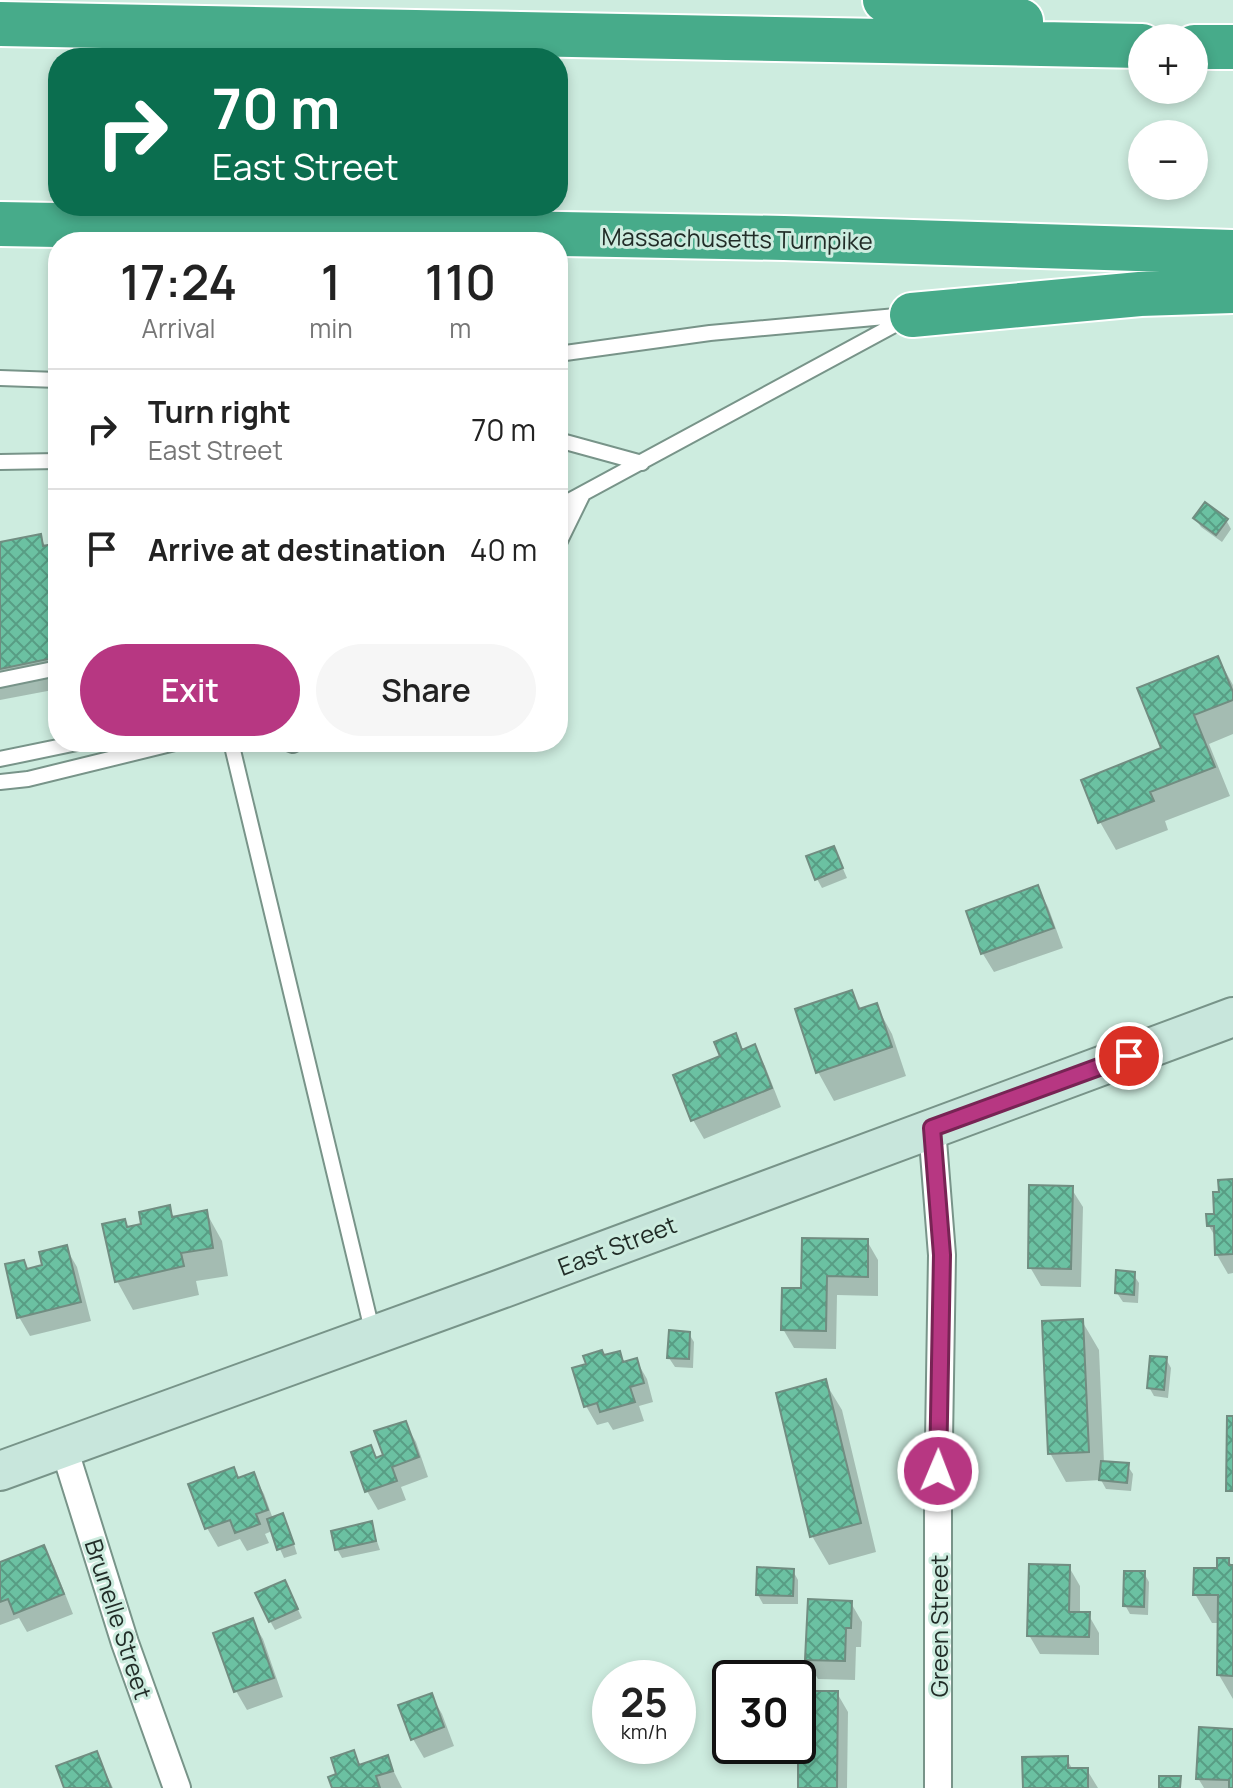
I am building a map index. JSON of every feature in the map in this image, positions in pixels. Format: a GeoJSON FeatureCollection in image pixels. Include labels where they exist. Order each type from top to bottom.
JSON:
{"type":"FeatureCollection","features":[{"type":"Feature","properties":{"kind":"highway"},"geometry":{"type":"LineString","coordinates":[[885,0],[1128,37]]}},
{"type":"Feature","properties":{"kind":"highway"},"geometry":{"type":"LineString","coordinates":[[0,24],[1128,46]]}},
{"type":"Feature","properties":{"kind":"highway","name":"Massachusetts Turnpike"},"geometry":{"type":"LineString","coordinates":[[0,224],[448,232]]}},
{"type":"Feature","properties":{"kind":"highway","name":"Massachusetts Turnpike"},"geometry":{"type":"LineString","coordinates":[[568,234],[1233,252]]}},
{"type":"Feature","properties":{"kind":"highway"},"geometry":{"type":"LineString","coordinates":[[912,315],[1140,294],[1233,291]]}},
{"type":"Feature","properties":{"kind":"main road","name":"East Street"},"geometry":{"type":"LineString","coordinates":[[0,1471],[1233,1017]]}},
{"type":"Feature","properties":{"kind":"street","name":"Green Street"},"geometry":{"type":"LineString","coordinates":[[932,1128],[942,1255],[938,1788]]}},
{"type":"Feature","properties":{"kind":"street","name":"Brunelle Street"},"geometry":{"type":"LineString","coordinates":[[64,1448],[125,1643],[177,1788]]}},
{"type":"Feature","properties":{"kind":"lane"},"geometry":{"type":"LineString","coordinates":[[568,353],[710,333],[912,315]]}},
{"type":"Feature","properties":{"kind":"lane"},"geometry":{"type":"LineString","coordinates":[[568,502],[912,315]]}},
{"type":"Feature","properties":{"kind":"lane"},"geometry":{"type":"LineString","coordinates":[[568,358],[584,351]]}},
{"type":"Feature","properties":{"kind":"lane"},"geometry":{"type":"LineString","coordinates":[[0,378],[48,380]]}},
{"type":"Feature","properties":{"kind":"lane"},"geometry":{"type":"LineString","coordinates":[[568,443],[642,463]]}},
{"type":"Feature","properties":{"kind":"lane"},"geometry":{"type":"LineString","coordinates":[[0,462],[48,461]]}},
{"type":"Feature","properties":{"kind":"lane"},"geometry":{"type":"LineString","coordinates":[[568,524],[582,495]]}},
{"type":"Feature","properties":{"kind":"lane"},"geometry":{"type":"LineString","coordinates":[[0,680],[48,670]]}},
{"type":"Feature","properties":{"kind":"lane"},"geometry":{"type":"LineString","coordinates":[[0,759],[48,749]]}},
{"type":"Feature","properties":{"kind":"lane"},"geometry":{"type":"LineString","coordinates":[[0,782],[137,752]]}},
{"type":"Feature","properties":{"kind":"lane"},"geometry":{"type":"LineString","coordinates":[[233,752],[373,1335]]}},
{"type":"Feature","properties":{"kind":"building"},"geometry":{"type":"Polygon","coordinates":[[[1205,502],[1228,519],[1216,535],[1193,518],[1205,502]]]}},
{"type":"Feature","properties":{"kind":"building"},"geometry":{"type":"Polygon","coordinates":[[[41,534],[43,546],[48,545],[48,659],[0,669],[0,542],[41,534]]]}},
{"type":"Feature","properties":{"kind":"building"},"geometry":{"type":"Polygon","coordinates":[[[1218,656],[1233,692],[1233,700],[1194,715],[1215,767],[1150,792],[1154,801],[1098,823],[1081,780],[1161,748],[1137,688],[1218,656]]]}},
{"type":"Feature","properties":{"kind":"building"},"geometry":{"type":"Polygon","coordinates":[[[834,846],[843,868],[815,880],[806,856],[834,846]]]}},
{"type":"Feature","properties":{"kind":"building"},"geometry":{"type":"Polygon","coordinates":[[[1038,885],[1054,928],[981,954],[966,911],[1038,885]]]}},
{"type":"Feature","properties":{"kind":"building"},"geometry":{"type":"Polygon","coordinates":[[[852,990],[859,1009],[877,1003],[892,1047],[816,1073],[795,1009],[852,990]]]}},
{"type":"Feature","properties":{"kind":"building"},"geometry":{"type":"Polygon","coordinates":[[[736,1033],[742,1050],[755,1044],[772,1088],[691,1121],[673,1075],[720,1056],[714,1042],[736,1033]]]}},
{"type":"Feature","properties":{"kind":"building"},"geometry":{"type":"Polygon","coordinates":[[[1233,1179],[1233,1254],[1215,1255],[1214,1226],[1207,1226],[1206,1214],[1214,1214],[1213,1192],[1219,1192],[1218,1180],[1233,1179]]]}},
{"type":"Feature","properties":{"kind":"building"},"geometry":{"type":"Polygon","coordinates":[[[1029,1185],[1073,1186],[1071,1269],[1028,1268],[1029,1185]]]}},
{"type":"Feature","properties":{"kind":"building"},"geometry":{"type":"Polygon","coordinates":[[[170,1205],[172,1217],[207,1210],[213,1248],[181,1253],[184,1266],[115,1282],[102,1224],[125,1219],[127,1227],[141,1224],[139,1212],[170,1205]]]}},
{"type":"Feature","properties":{"kind":"building"},"geometry":{"type":"Polygon","coordinates":[[[802,1238],[868,1239],[868,1277],[827,1276],[826,1331],[781,1330],[782,1288],[801,1288],[802,1238]]]}},
{"type":"Feature","properties":{"kind":"building"},"geometry":{"type":"Polygon","coordinates":[[[67,1245],[81,1302],[17,1318],[5,1264],[24,1260],[27,1269],[42,1265],[39,1252],[67,1245]]]}},
{"type":"Feature","properties":{"kind":"building"},"geometry":{"type":"Polygon","coordinates":[[[1116,1270],[1135,1272],[1134,1295],[1115,1293],[1116,1270]]]}},
{"type":"Feature","properties":{"kind":"building"},"geometry":{"type":"Polygon","coordinates":[[[1083,1319],[1089,1452],[1048,1454],[1042,1321],[1083,1319]]]}},
{"type":"Feature","properties":{"kind":"building"},"geometry":{"type":"Polygon","coordinates":[[[669,1330],[690,1332],[689,1359],[667,1358],[669,1330]]]}},
{"type":"Feature","properties":{"kind":"building"},"geometry":{"type":"Polygon","coordinates":[[[602,1350],[604,1355],[620,1351],[623,1362],[637,1358],[644,1383],[630,1387],[635,1402],[600,1412],[597,1403],[584,1407],[572,1368],[586,1364],[583,1356],[602,1350]]]}},
{"type":"Feature","properties":{"kind":"building"},"geometry":{"type":"Polygon","coordinates":[[[1150,1356],[1167,1357],[1164,1390],[1147,1388],[1150,1356]]]}},
{"type":"Feature","properties":{"kind":"building"},"geometry":{"type":"Polygon","coordinates":[[[826,1379],[861,1523],[810,1537],[776,1393],[826,1379]]]}},
{"type":"Feature","properties":{"kind":"building"},"geometry":{"type":"Polygon","coordinates":[[[1227,1416],[1233,1416],[1233,1491],[1226,1491],[1227,1416]]]}},
{"type":"Feature","properties":{"kind":"building"},"geometry":{"type":"Polygon","coordinates":[[[406,1421],[419,1457],[392,1467],[397,1481],[365,1492],[351,1452],[371,1445],[376,1458],[383,1455],[374,1431],[406,1421]]]}},
{"type":"Feature","properties":{"kind":"building"},"geometry":{"type":"Polygon","coordinates":[[[1101,1461],[1129,1463],[1127,1483],[1099,1480],[1101,1461]]]}},
{"type":"Feature","properties":{"kind":"building"},"geometry":{"type":"Polygon","coordinates":[[[234,1467],[238,1478],[254,1472],[268,1510],[256,1514],[260,1524],[235,1533],[230,1520],[205,1529],[188,1484],[234,1467]]]}},
{"type":"Feature","properties":{"kind":"building"},"geometry":{"type":"Polygon","coordinates":[[[283,1513],[294,1544],[277,1550],[267,1519],[283,1513]]]}},
{"type":"Feature","properties":{"kind":"building"},"geometry":{"type":"Polygon","coordinates":[[[372,1521],[376,1541],[335,1550],[331,1531],[372,1521]]]}},
{"type":"Feature","properties":{"kind":"building"},"geometry":{"type":"Polygon","coordinates":[[[44,1545],[64,1594],[14,1614],[8,1599],[0,1602],[0,1562],[44,1545]]]}},
{"type":"Feature","properties":{"kind":"building"},"geometry":{"type":"Polygon","coordinates":[[[1217,1558],[1229,1558],[1229,1565],[1233,1565],[1233,1676],[1217,1675],[1218,1595],[1193,1595],[1194,1568],[1217,1568],[1217,1558]]]}},
{"type":"Feature","properties":{"kind":"building"},"geometry":{"type":"Polygon","coordinates":[[[1029,1564],[1070,1565],[1069,1612],[1090,1612],[1089,1637],[1027,1636],[1029,1564]]]}},
{"type":"Feature","properties":{"kind":"building"},"geometry":{"type":"Polygon","coordinates":[[[757,1567],[794,1569],[793,1596],[756,1595],[757,1567]]]}},
{"type":"Feature","properties":{"kind":"building"},"geometry":{"type":"Polygon","coordinates":[[[1124,1571],[1145,1571],[1144,1607],[1123,1606],[1124,1571]]]}},
{"type":"Feature","properties":{"kind":"building"},"geometry":{"type":"Polygon","coordinates":[[[285,1580],[298,1609],[269,1622],[255,1593],[285,1580]]]}},
{"type":"Feature","properties":{"kind":"building"},"geometry":{"type":"Polygon","coordinates":[[[808,1599],[852,1601],[851,1628],[846,1628],[845,1661],[805,1660],[808,1599]]]}},
{"type":"Feature","properties":{"kind":"building"},"geometry":{"type":"Polygon","coordinates":[[[253,1618],[274,1678],[234,1692],[213,1633],[253,1618]]]}},
{"type":"Feature","properties":{"kind":"building"},"geometry":{"type":"Polygon","coordinates":[[[816,1691],[838,1691],[837,1788],[798,1788],[798,1764],[816,1764],[816,1691]]]}},
{"type":"Feature","properties":{"kind":"building"},"geometry":{"type":"Polygon","coordinates":[[[432,1693],[444,1727],[411,1740],[398,1705],[432,1693]]]}},
{"type":"Feature","properties":{"kind":"building"},"geometry":{"type":"Polygon","coordinates":[[[1199,1727],[1233,1729],[1233,1788],[1229,1788],[1229,1780],[1196,1779],[1199,1727]]]}},
{"type":"Feature","properties":{"kind":"building"},"geometry":{"type":"Polygon","coordinates":[[[354,1750],[359,1765],[388,1755],[393,1771],[376,1776],[380,1788],[332,1788],[328,1777],[336,1774],[331,1758],[354,1750]]]}},
{"type":"Feature","properties":{"kind":"building"},"geometry":{"type":"Polygon","coordinates":[[[97,1751],[111,1788],[64,1788],[56,1766],[97,1751]]]}},
{"type":"Feature","properties":{"kind":"building"},"geometry":{"type":"Polygon","coordinates":[[[1068,1756],[1068,1768],[1088,1768],[1088,1788],[1023,1788],[1022,1757],[1068,1756]]]}},
{"type":"Feature","properties":{"kind":"building"},"geometry":{"type":"Polygon","coordinates":[[[1159,1776],[1181,1776],[1180,1788],[1159,1788],[1159,1776]]]}},
{"type":"Feature","properties":{"kind":"route"},"geometry":{"type":"LineString","coordinates":[[938,1471],[942,1255],[932,1128],[1129,1056]]}}]}
